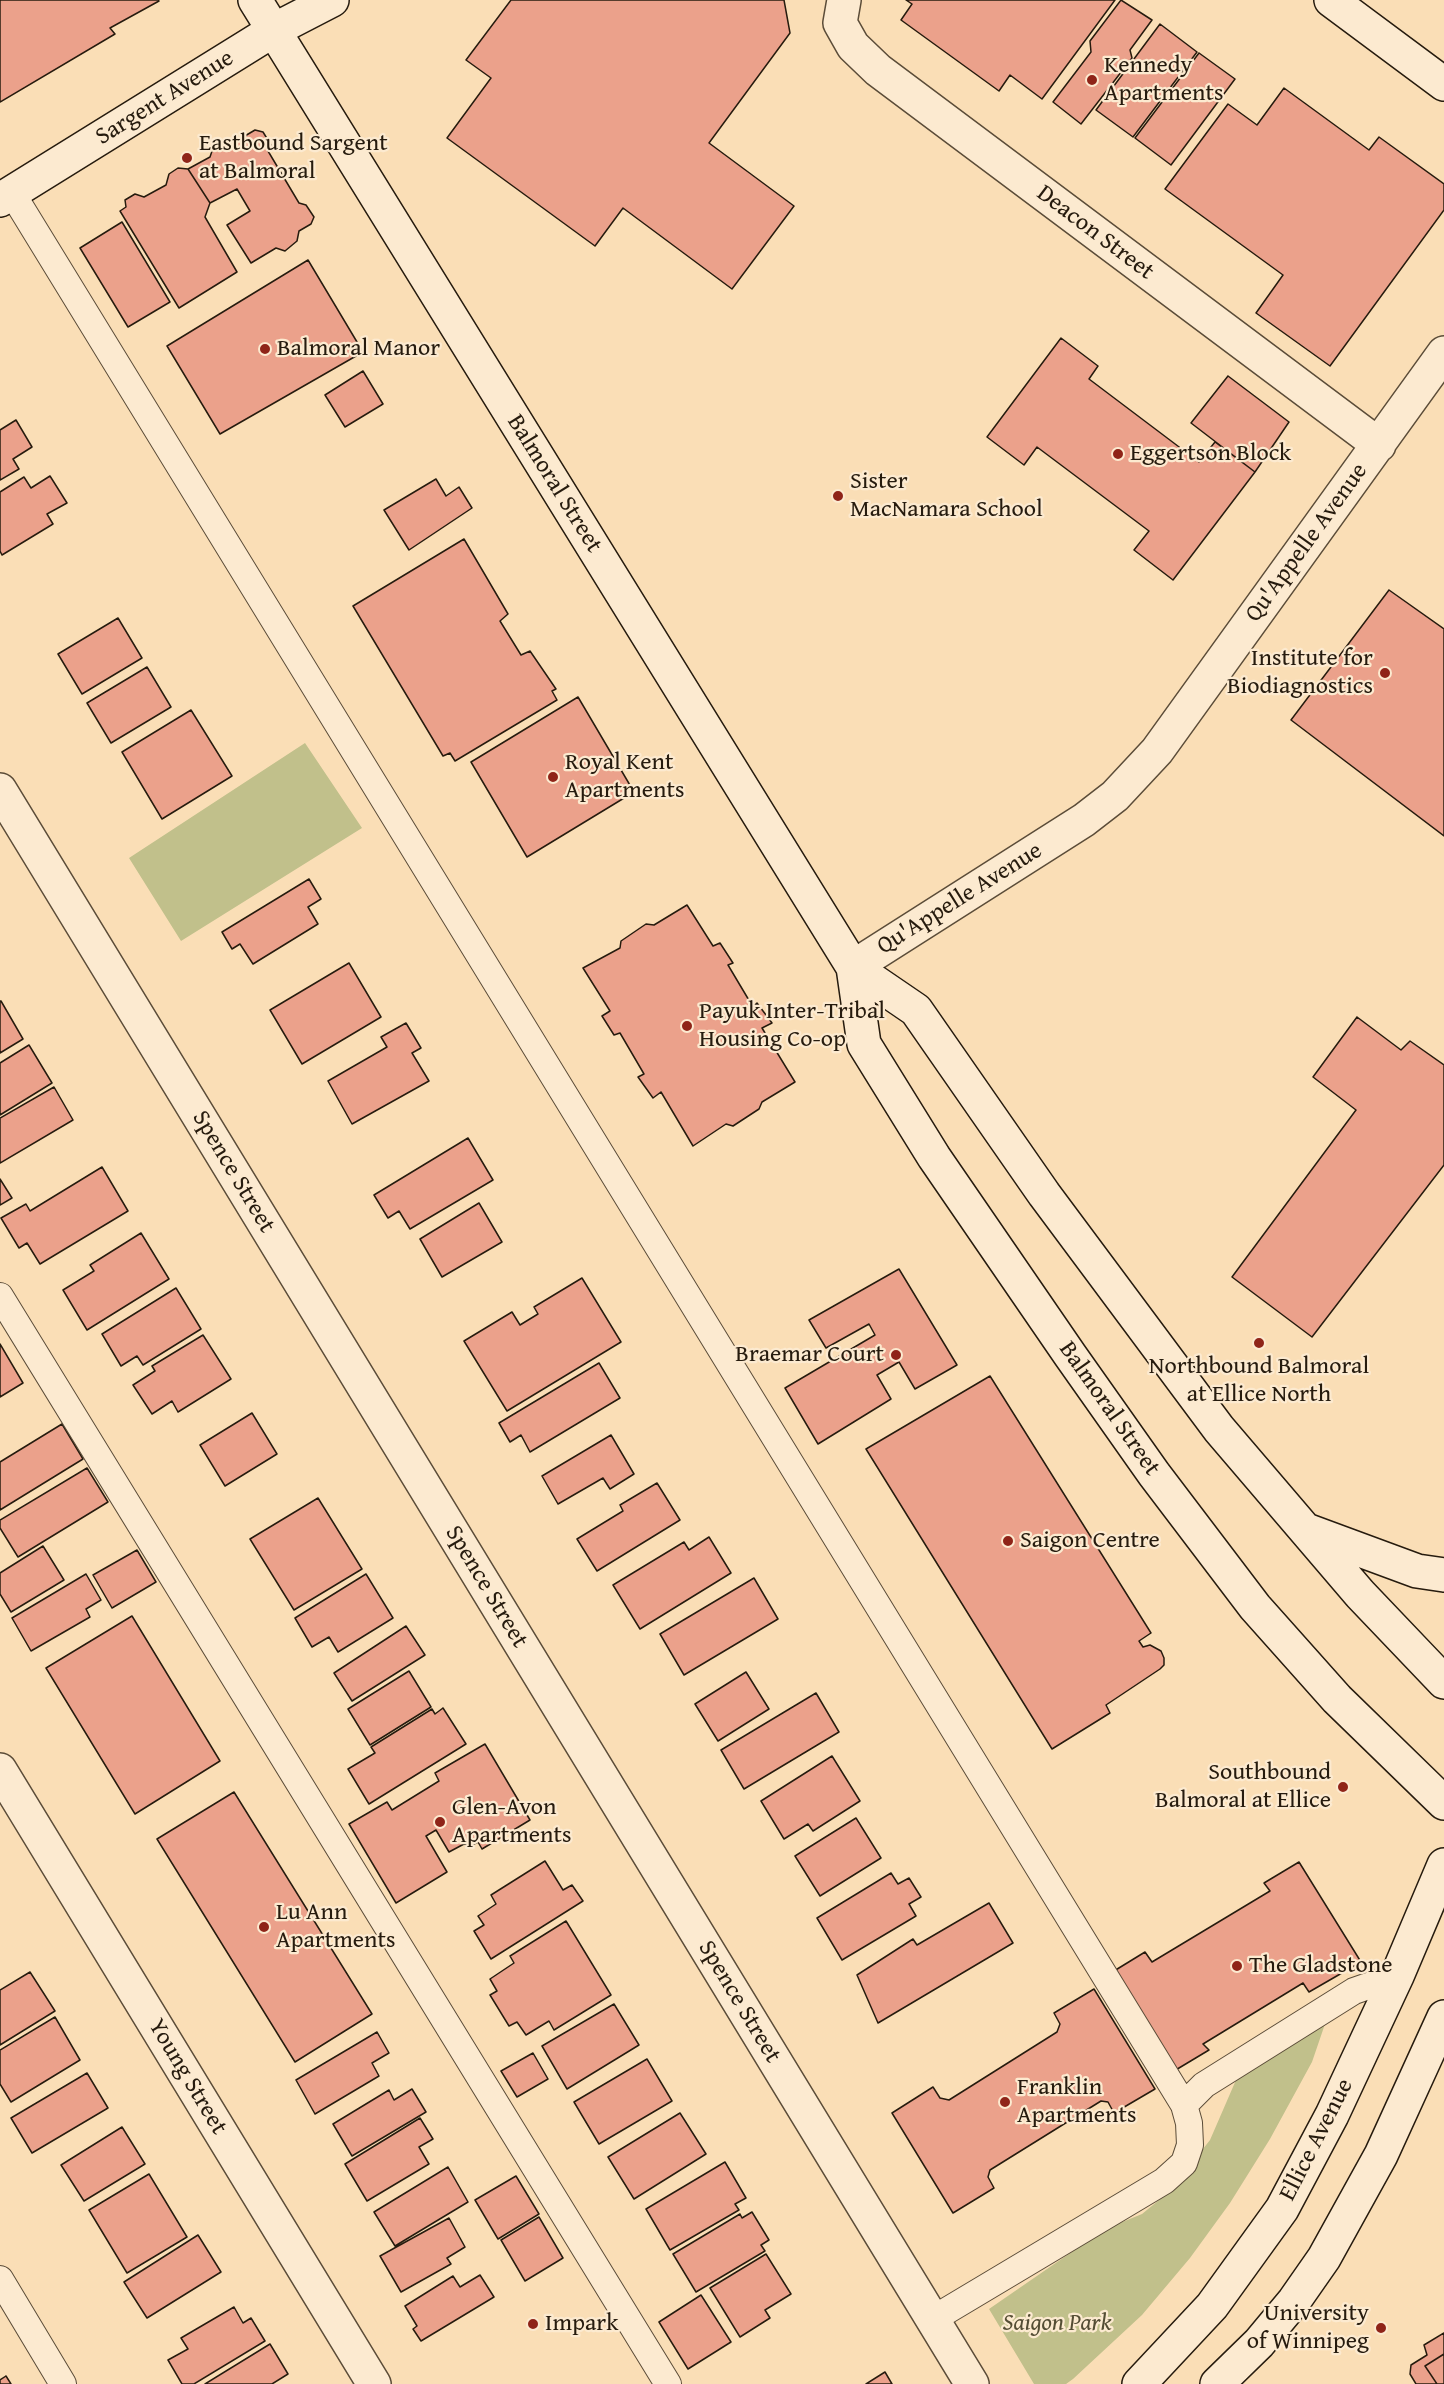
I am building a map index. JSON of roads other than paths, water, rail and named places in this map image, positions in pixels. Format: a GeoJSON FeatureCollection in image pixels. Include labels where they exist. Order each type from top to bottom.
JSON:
{"type":"FeatureCollection","features":[{"type":"Feature","properties":{"kind":"main road","name":"Balmoral Street"},"geometry":{"type":"LineString","coordinates":[[255,0],[853,967],[864,1044],[934,1157],[1154,1473],[1255,1607],[1337,1699],[1444,1803]]}},
{"type":"Feature","properties":{"kind":"main road","name":"Sargent Avenue"},"geometry":{"type":"LineString","coordinates":[[6,197],[274,30],[332,0]]}},
{"type":"Feature","properties":{"kind":"main road","name":"Deacon Street"},"geometry":{"type":"LineString","coordinates":[[844,0],[840,23],[853,46],[878,70],[1380,445]]}},
{"type":"Feature","properties":{"kind":"main road"},"geometry":{"type":"LineString","coordinates":[[1331,0],[1444,84]]}},
{"type":"Feature","properties":{"kind":"main road","name":"Qu'Appelle Avenue"},"geometry":{"type":"LineString","coordinates":[[853,967],[1084,820],[1115,796],[1157,751],[1291,561],[1380,445],[1444,353]]}},
{"type":"Feature","properties":{"kind":"main road","name":"Spence Street"},"geometry":{"type":"LineString","coordinates":[[0,790],[972,2384]]}},
{"type":"Feature","properties":{"kind":"main road","name":"Balmoral Street"},"geometry":{"type":"LineString","coordinates":[[853,967],[916,1010],[1044,1194],[1219,1429],[1360,1594],[1444,1682]]}},
{"type":"Feature","properties":{"kind":"main road"},"geometry":{"type":"LineString","coordinates":[[1302,1528],[1417,1571],[1444,1575]]}},
{"type":"Feature","properties":{"kind":"main road","name":"Young Street"},"geometry":{"type":"LineString","coordinates":[[0,1770],[374,2384]]}},
{"type":"Feature","properties":{"kind":"main road","name":"Ellice Avenue"},"geometry":{"type":"LineString","coordinates":[[1139,2384],[1212,2306],[1282,2210],[1332,2115],[1397,1976],[1444,1865]]}},
{"type":"Feature","properties":{"kind":"main road"},"geometry":{"type":"LineString","coordinates":[[1217,2384],[1258,2343],[1294,2301],[1323,2258],[1436,2057],[1444,2017]]}},
{"type":"Feature","properties":{"kind":"lane"},"geometry":{"type":"LineString","coordinates":[[6,197],[1184,2105],[1190,2123],[1190,2145],[1184,2163],[1164,2181],[933,2319]]}},
{"type":"Feature","properties":{"kind":"lane"},"geometry":{"type":"LineString","coordinates":[[0,1296],[668,2384]]}},
{"type":"Feature","properties":{"kind":"lane"},"geometry":{"type":"LineString","coordinates":[[1184,2105],[1203,2085],[1354,1991],[1397,1976]]}},
{"type":"Feature","properties":{"kind":"lane"},"geometry":{"type":"LineString","coordinates":[[0,2279],[63,2384]]}},
{"type":"Feature","properties":{"kind":"place","name":"Kennedy Apartments"},"geometry":{"type":"Point","coordinates":[1092,80]}},
{"type":"Feature","properties":{"kind":"place","name":"Eastbound Sargent at Balmoral"},"geometry":{"type":"Point","coordinates":[187,158]}},
{"type":"Feature","properties":{"kind":"place","name":"Balmoral Manor"},"geometry":{"type":"Point","coordinates":[265,349]}},
{"type":"Feature","properties":{"kind":"place","name":"Eggertson Block"},"geometry":{"type":"Point","coordinates":[1118,454]}},
{"type":"Feature","properties":{"kind":"place","name":"Sister MacNamara School"},"geometry":{"type":"Point","coordinates":[838,496]}},
{"type":"Feature","properties":{"kind":"place","name":"Institute for Biodiagnostics"},"geometry":{"type":"Point","coordinates":[1385,673]}},
{"type":"Feature","properties":{"kind":"place","name":"Royal Kent Apartments"},"geometry":{"type":"Point","coordinates":[553,777]}},
{"type":"Feature","properties":{"kind":"place","name":"Payuk Inter-Tribal Housing Co-op"},"geometry":{"type":"Point","coordinates":[687,1026]}},
{"type":"Feature","properties":{"kind":"place","name":"Northbound Balmoral at Ellice North"},"geometry":{"type":"Point","coordinates":[1259,1343]}},
{"type":"Feature","properties":{"kind":"place","name":"Braemar Court"},"geometry":{"type":"Point","coordinates":[896,1355]}},
{"type":"Feature","properties":{"kind":"place","name":"Saigon Centre"},"geometry":{"type":"Point","coordinates":[1008,1541]}},
{"type":"Feature","properties":{"kind":"place","name":"Southbound Balmoral at Ellice"},"geometry":{"type":"Point","coordinates":[1343,1787]}},
{"type":"Feature","properties":{"kind":"place","name":"Glen-Avon Apartments"},"geometry":{"type":"Point","coordinates":[440,1822]}},
{"type":"Feature","properties":{"kind":"place","name":"Lu Ann Apartments"},"geometry":{"type":"Point","coordinates":[264,1927]}},
{"type":"Feature","properties":{"kind":"place","name":"The Gladstone"},"geometry":{"type":"Point","coordinates":[1237,1966]}},
{"type":"Feature","properties":{"kind":"place","name":"Franklin Apartments"},"geometry":{"type":"Point","coordinates":[1005,2102]}},
{"type":"Feature","properties":{"kind":"place","name":"Impark"},"geometry":{"type":"Point","coordinates":[533,2324]}},
{"type":"Feature","properties":{"kind":"place","name":"University of Winnipeg"},"geometry":{"type":"Point","coordinates":[1381,2328]}},
{"type":"Feature","properties":{"kind":"park label","name":"Saigon Park"},"geometry":{"type":"Point","coordinates":[1057,2324]}}]}
